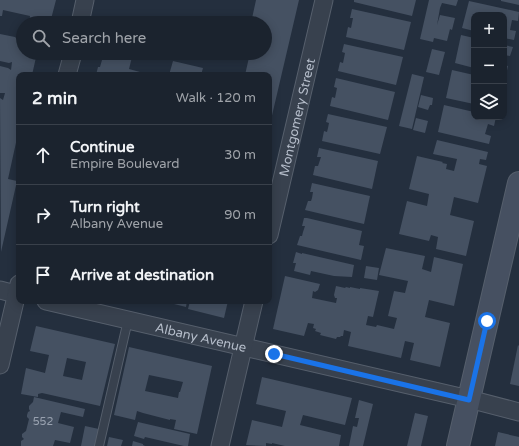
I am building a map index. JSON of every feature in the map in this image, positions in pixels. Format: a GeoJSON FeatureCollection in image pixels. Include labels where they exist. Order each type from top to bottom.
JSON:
{"type":"FeatureCollection","features":[{"type":"Feature","properties":{"kind":"main road"},"geometry":{"type":"LineString","coordinates":[[458,446],[519,183]]}},
{"type":"Feature","properties":{"kind":"street"},"geometry":{"type":"LineString","coordinates":[[82,16],[85,0]]}},
{"type":"Feature","properties":{"kind":"street","name":"Montgomery Street"},"geometry":{"type":"LineString","coordinates":[[272,222],[324,0]]}},
{"type":"Feature","properties":{"kind":"street"},"geometry":{"type":"LineString","coordinates":[[69,72],[71,60]]}},
{"type":"Feature","properties":{"kind":"street"},"geometry":{"type":"LineString","coordinates":[[0,290],[16,291]]}},
{"type":"Feature","properties":{"kind":"street"},"geometry":{"type":"LineString","coordinates":[[0,365],[16,299]]}},
{"type":"Feature","properties":{"kind":"street","name":"Albany Avenue"},"geometry":{"type":"LineString","coordinates":[[59,304],[519,412]]}},
{"type":"Feature","properties":{"kind":"street"},"geometry":{"type":"LineString","coordinates":[[220,446],[253,304]]}},
{"type":"Feature","properties":{"kind":"lane"},"geometry":{"type":"LineString","coordinates":[[99,446],[128,320]]}},
{"type":"Feature","properties":{"kind":"building"},"geometry":{"type":"Polygon","coordinates":[[[0,0],[56,0],[52,16],[30,16],[3,10],[2,16],[0,16],[0,0]]]}},
{"type":"Feature","properties":{"kind":"building"},"geometry":{"type":"Polygon","coordinates":[[[256,0],[299,0],[272,115],[272,72],[246,72],[248,60],[272,60],[272,16],[253,16],[256,0]]]}},
{"type":"Feature","properties":{"kind":"building"},"geometry":{"type":"Polygon","coordinates":[[[354,0],[416,0],[412,16],[354,2],[354,0]]]}},
{"type":"Feature","properties":{"kind":"building"},"geometry":{"type":"Polygon","coordinates":[[[429,0],[458,0],[456,6],[442,3],[440,8],[437,25],[440,15],[455,18],[447,41],[434,38],[433,42],[420,39],[429,0]]]}},
{"type":"Feature","properties":{"kind":"building"},"geometry":{"type":"Polygon","coordinates":[[[519,0],[519,5],[501,1],[519,0]]]}},
{"type":"Feature","properties":{"kind":"building"},"geometry":{"type":"Polygon","coordinates":[[[469,1],[519,12],[518,21],[512,20],[510,30],[516,31],[514,40],[507,39],[507,12],[471,12],[471,30],[462,28],[469,1]]]}},
{"type":"Feature","properties":{"kind":"building"},"geometry":{"type":"Polygon","coordinates":[[[352,9],[411,22],[404,50],[346,37],[348,27],[351,28],[353,18],[350,18],[352,9]]]}},
{"type":"Feature","properties":{"kind":"building"},"geometry":{"type":"Polygon","coordinates":[[[0,34],[16,38],[16,60],[35,60],[33,72],[16,72],[16,143],[8,179],[16,181],[16,185],[1,252],[0,98],[3,100],[5,93],[0,93],[0,66],[11,70],[12,62],[9,63],[0,61],[0,34]]]}},
{"type":"Feature","properties":{"kind":"building"},"geometry":{"type":"Polygon","coordinates":[[[461,35],[471,37],[471,67],[455,63],[461,35]]]}},
{"type":"Feature","properties":{"kind":"building"},"geometry":{"type":"Polygon","coordinates":[[[344,44],[403,57],[396,85],[338,71],[340,62],[343,63],[345,53],[342,52],[344,44]]]}},
{"type":"Feature","properties":{"kind":"building"},"geometry":{"type":"Polygon","coordinates":[[[507,46],[513,47],[510,56],[507,56],[507,46]]]}},
{"type":"Feature","properties":{"kind":"building"},"geometry":{"type":"Polygon","coordinates":[[[432,49],[445,52],[439,75],[426,72],[432,49]]]}},
{"type":"Feature","properties":{"kind":"building"},"geometry":{"type":"Polygon","coordinates":[[[102,60],[131,60],[129,69],[140,72],[97,72],[98,67],[100,67],[102,60]]]}},
{"type":"Feature","properties":{"kind":"building"},"geometry":{"type":"Polygon","coordinates":[[[173,61],[203,68],[202,72],[170,72],[173,61]]]}},
{"type":"Feature","properties":{"kind":"building"},"geometry":{"type":"Polygon","coordinates":[[[452,70],[471,74],[471,103],[446,98],[452,70]]]}},
{"type":"Feature","properties":{"kind":"building"},"geometry":{"type":"Polygon","coordinates":[[[412,74],[424,77],[412,129],[399,126],[412,74]]]}},
{"type":"Feature","properties":{"kind":"building"},"geometry":{"type":"Polygon","coordinates":[[[336,78],[395,92],[388,120],[330,106],[332,97],[335,98],[337,88],[334,87],[336,78]]]}},
{"type":"Feature","properties":{"kind":"building"},"geometry":{"type":"Polygon","coordinates":[[[421,95],[433,98],[432,105],[430,105],[428,110],[418,107],[421,95]]]}},
{"type":"Feature","properties":{"kind":"building"},"geometry":{"type":"Polygon","coordinates":[[[444,105],[471,111],[471,120],[495,120],[494,126],[488,124],[485,134],[491,136],[489,144],[438,132],[444,105]]]}},
{"type":"Feature","properties":{"kind":"building"},"geometry":{"type":"Polygon","coordinates":[[[328,114],[387,127],[380,154],[322,141],[324,131],[327,132],[328,128],[329,123],[326,122],[328,114]]]}},
{"type":"Feature","properties":{"kind":"building"},"geometry":{"type":"Polygon","coordinates":[[[416,118],[428,121],[425,133],[413,130],[416,118]]]}},
{"type":"Feature","properties":{"kind":"building"},"geometry":{"type":"Polygon","coordinates":[[[437,140],[488,152],[486,160],[480,159],[479,164],[487,166],[478,203],[454,197],[450,215],[474,221],[466,256],[436,249],[438,237],[431,235],[429,241],[399,234],[407,201],[427,206],[429,194],[409,189],[417,156],[443,162],[442,163],[447,164],[446,169],[454,171],[457,159],[433,154],[437,140]]]}},
{"type":"Feature","properties":{"kind":"building"},"geometry":{"type":"Polygon","coordinates":[[[319,148],[378,161],[372,189],[313,175],[315,166],[318,166],[321,157],[317,157],[319,148]]]}},
{"type":"Feature","properties":{"kind":"building"},"geometry":{"type":"Polygon","coordinates":[[[312,183],[370,196],[364,224],[305,210],[308,201],[311,201],[312,198],[313,192],[310,192],[312,183]]]}},
{"type":"Feature","properties":{"kind":"building"},"geometry":{"type":"Polygon","coordinates":[[[304,218],[362,231],[359,245],[364,246],[361,260],[297,245],[305,226],[302,226],[304,218]]]}},
{"type":"Feature","properties":{"kind":"building"},"geometry":{"type":"Polygon","coordinates":[[[386,248],[425,256],[422,269],[431,272],[434,257],[463,264],[454,306],[429,300],[425,317],[450,323],[440,367],[410,360],[414,343],[405,341],[401,358],[348,346],[351,332],[344,330],[343,336],[337,337],[336,339],[320,335],[321,333],[315,331],[316,329],[313,328],[314,324],[308,323],[304,336],[273,329],[285,276],[320,284],[318,290],[315,292],[313,291],[312,298],[336,303],[337,298],[335,298],[334,295],[336,286],[379,291],[373,317],[368,316],[366,325],[376,327],[377,325],[394,329],[397,318],[388,316],[394,291],[405,293],[408,281],[379,275],[386,248]]]}},
{"type":"Feature","properties":{"kind":"building"},"geometry":{"type":"Polygon","coordinates":[[[296,252],[354,265],[352,277],[334,276],[311,271],[310,275],[294,271],[296,263],[293,263],[296,252]]]}},
{"type":"Feature","properties":{"kind":"building"},"geometry":{"type":"Polygon","coordinates":[[[366,266],[379,268],[377,280],[364,278],[366,266]]]}},
{"type":"Feature","properties":{"kind":"building"},"geometry":{"type":"Polygon","coordinates":[[[174,304],[186,304],[186,307],[174,304]]]}},
{"type":"Feature","properties":{"kind":"building"},"geometry":{"type":"Polygon","coordinates":[[[189,304],[227,304],[224,318],[188,309],[189,304]]]}},
{"type":"Feature","properties":{"kind":"building"},"geometry":{"type":"Polygon","coordinates":[[[36,326],[115,344],[100,406],[42,393],[38,394],[38,397],[21,394],[26,368],[45,373],[49,355],[30,351],[36,326]],[[67,358],[63,376],[82,380],[86,362],[67,358]]]}},
{"type":"Feature","properties":{"kind":"building"},"geometry":{"type":"Polygon","coordinates":[[[518,345],[519,346],[519,386],[510,384],[518,345]]]}},
{"type":"Feature","properties":{"kind":"building"},"geometry":{"type":"Polygon","coordinates":[[[129,347],[212,366],[197,434],[174,429],[176,420],[170,420],[137,411],[135,420],[114,415],[129,347]],[[149,375],[145,391],[178,398],[183,382],[149,375]]]}},
{"type":"Feature","properties":{"kind":"building"},"geometry":{"type":"Polygon","coordinates":[[[262,377],[352,398],[345,425],[303,415],[300,425],[341,435],[339,446],[285,446],[272,443],[266,443],[266,446],[246,445],[252,420],[282,427],[286,411],[256,404],[262,377]]]}},
{"type":"Feature","properties":{"kind":"building"},"geometry":{"type":"Polygon","coordinates":[[[34,397],[85,409],[83,417],[61,412],[58,423],[74,427],[70,443],[55,440],[53,446],[21,446],[21,441],[24,439],[22,434],[26,431],[29,419],[27,415],[30,411],[29,406],[33,402],[34,397]]]}},
{"type":"Feature","properties":{"kind":"building"},"geometry":{"type":"Polygon","coordinates":[[[359,400],[373,404],[363,446],[349,446],[353,426],[357,427],[359,418],[355,418],[359,400]]]}},
{"type":"Feature","properties":{"kind":"building"},"geometry":{"type":"Polygon","coordinates":[[[415,413],[428,416],[421,446],[407,446],[415,413]]]}},
{"type":"Feature","properties":{"kind":"building"},"geometry":{"type":"Polygon","coordinates":[[[138,422],[190,434],[188,446],[134,436],[138,422]]]}},
{"type":"Feature","properties":{"kind":"building"},"geometry":{"type":"Polygon","coordinates":[[[85,426],[99,429],[95,446],[81,446],[85,426]]]}},
{"type":"Feature","properties":{"kind":"building"},"geometry":{"type":"Polygon","coordinates":[[[498,432],[519,437],[519,446],[495,446],[498,432]]]}},
{"type":"Feature","properties":{"kind":"building"},"geometry":{"type":"Polygon","coordinates":[[[109,437],[123,440],[121,446],[107,446],[109,437]]]}},
{"type":"Feature","properties":{"kind":"building"},"geometry":{"type":"Polygon","coordinates":[[[133,441],[143,444],[145,446],[132,446],[133,441]]]}},
{"type":"Feature","properties":{"kind":"route"},"geometry":{"type":"LineString","coordinates":[[274,354],[469,400],[487,321]]}}]}
